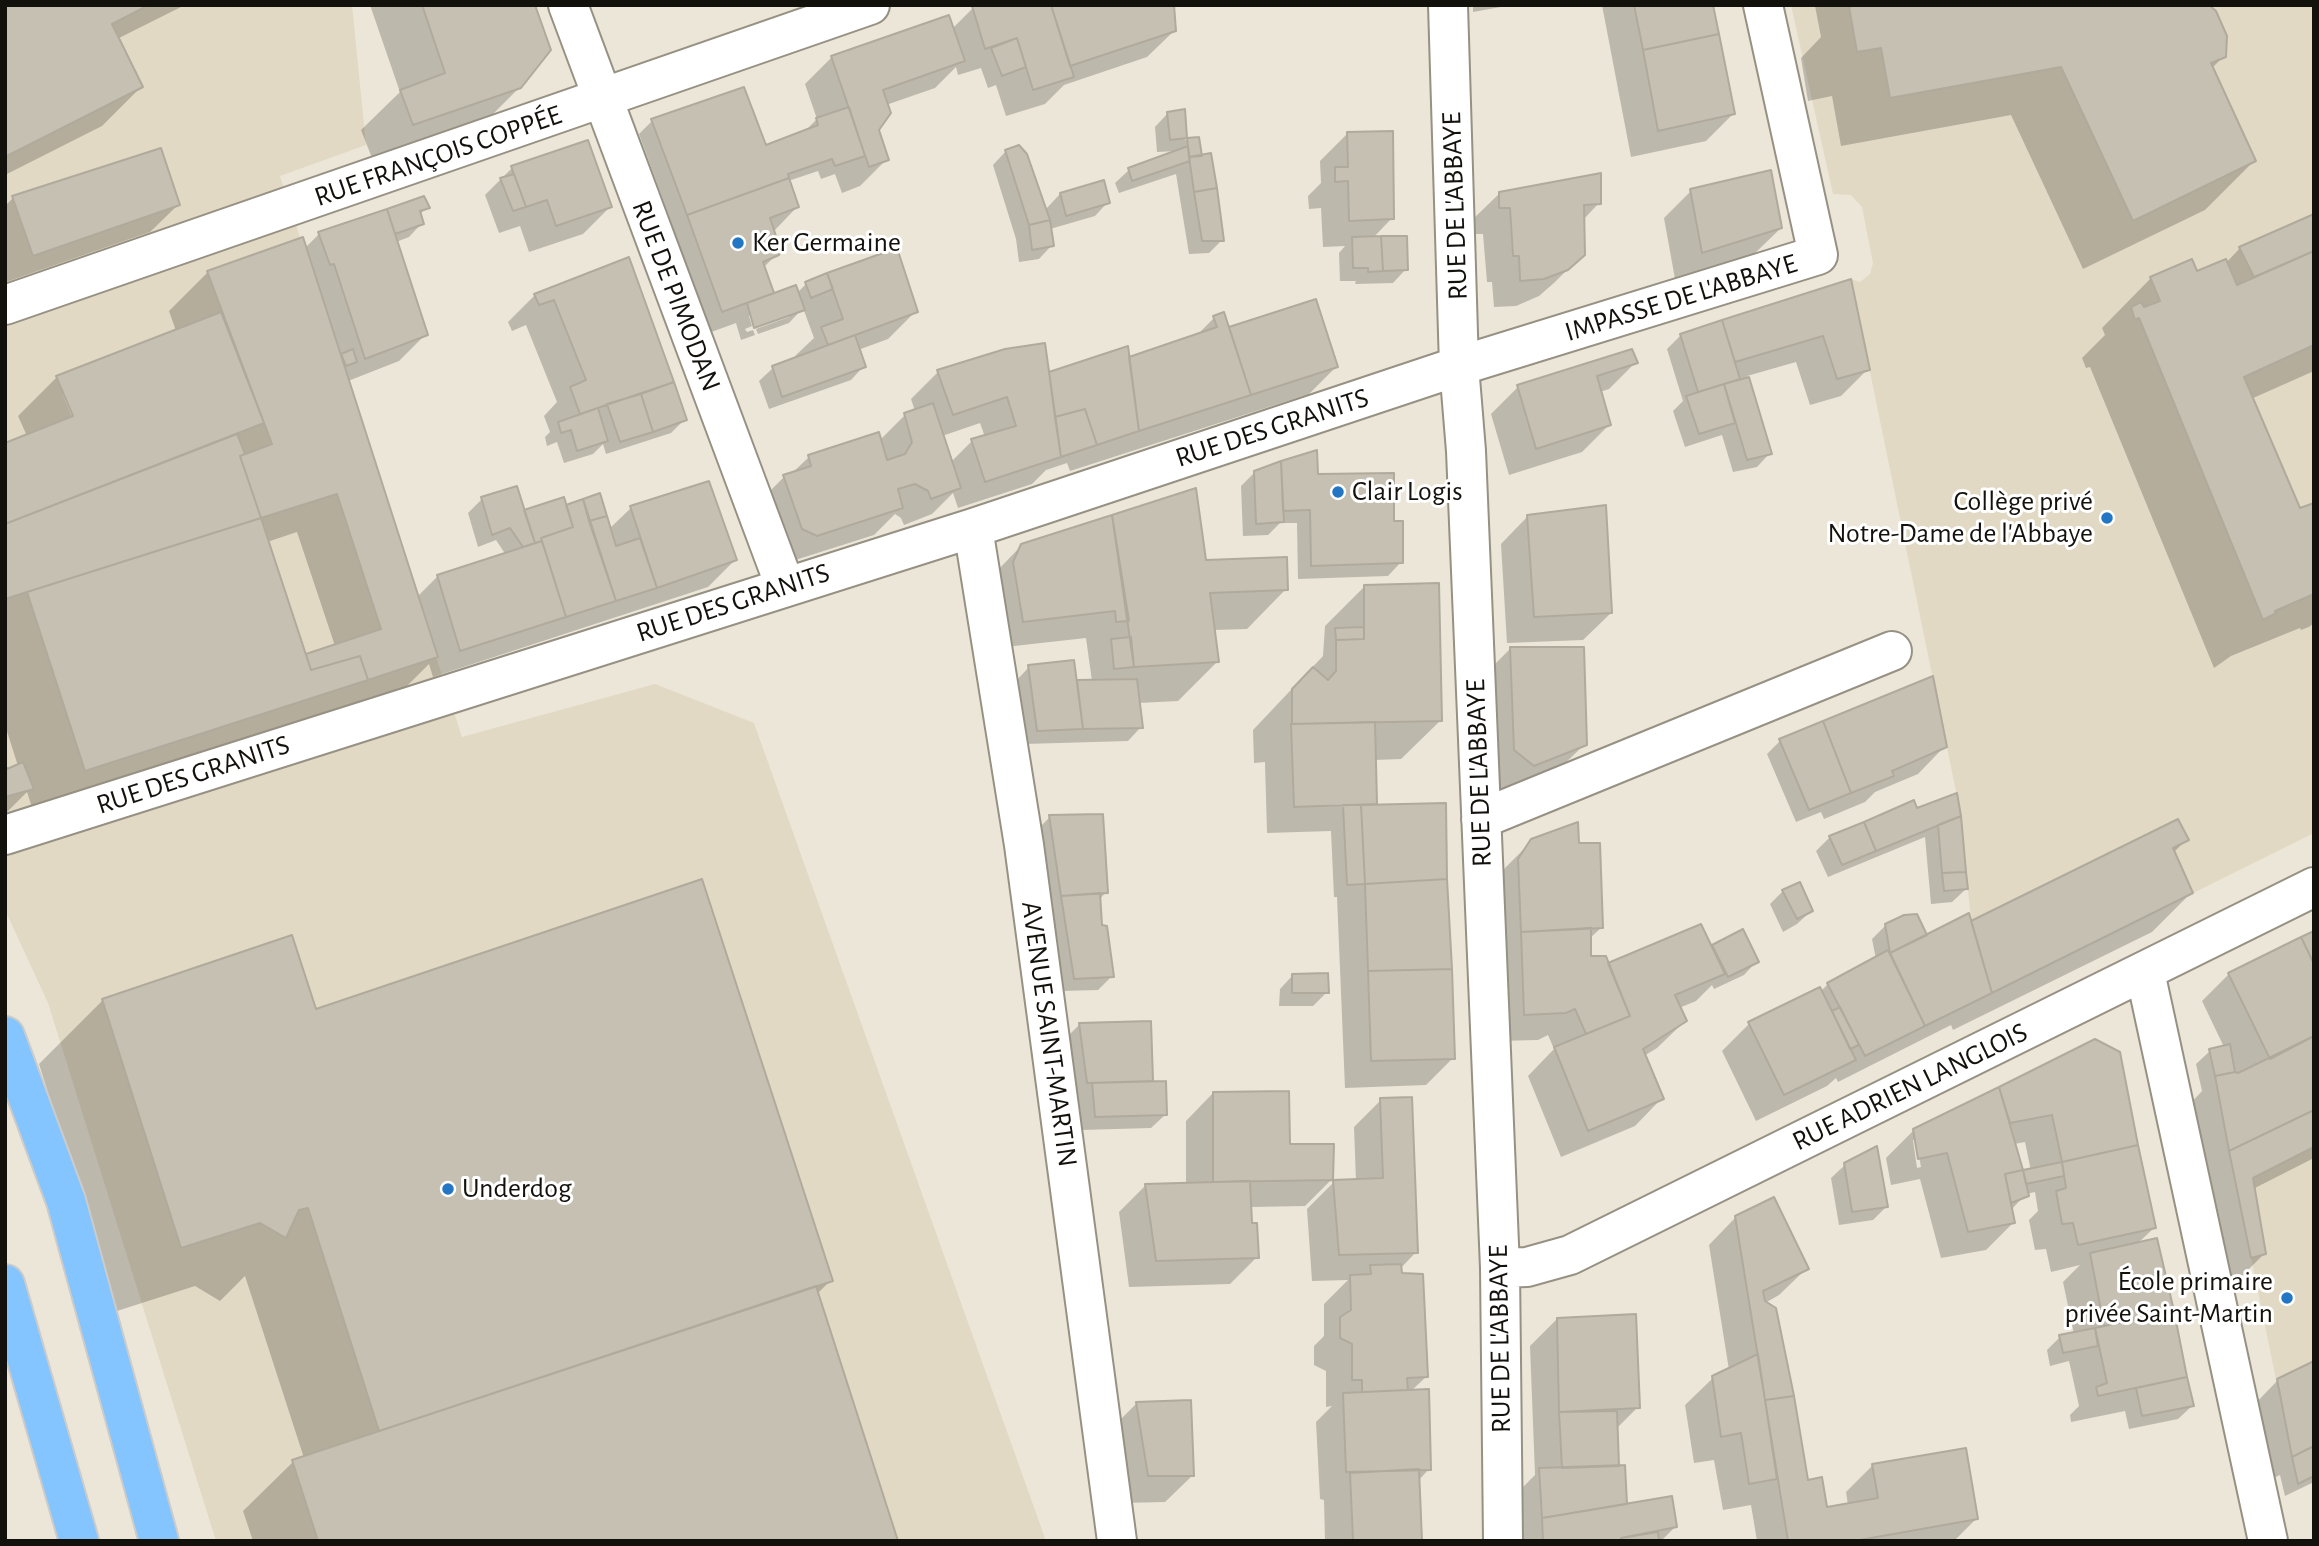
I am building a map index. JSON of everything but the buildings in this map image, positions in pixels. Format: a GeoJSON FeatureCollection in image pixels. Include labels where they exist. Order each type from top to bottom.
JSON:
{"type":"FeatureCollection","features":[{"type":"Feature","properties":{"kind":"main road"},"geometry":{"type":"LineString","coordinates":[[5,1036],[66,1201],[159,1541]]}},
{"type":"Feature","properties":{"kind":"main road"},"geometry":{"type":"LineString","coordinates":[[5,1284],[79,1541]]}},
{"type":"Feature","properties":{"kind":"street","name":"RUE DE PIMODAN"},"geometry":{"type":"LineString","coordinates":[[568,5],[785,586]]}},
{"type":"Feature","properties":{"kind":"street","name":"RUE FRANÇOIS COPPÉE"},"geometry":{"type":"LineString","coordinates":[[5,305],[870,5]]}},
{"type":"Feature","properties":{"kind":"street","name":"RUE DE L'ABBAYE"},"geometry":{"type":"LineString","coordinates":[[1448,5],[1459,366],[1466,451],[1500,1268],[1503,1541]]}},
{"type":"Feature","properties":{"kind":"street","name":"IMPASSE DE L'ABBAYE"},"geometry":{"type":"LineString","coordinates":[[1459,366],[1818,255],[1763,5]]}},
{"type":"Feature","properties":{"kind":"street","name":"RUE DES GRANITS"},"geometry":{"type":"LineString","coordinates":[[5,835],[972,528],[1459,366]]}},
{"type":"Feature","properties":{"kind":"street","name":"AVENUE SAINT-MARTIN"},"geometry":{"type":"LineString","coordinates":[[972,528],[1024,845],[1117,1541]]}},
{"type":"Feature","properties":{"kind":"street"},"geometry":{"type":"LineString","coordinates":[[1481,820],[1892,651]]}},
{"type":"Feature","properties":{"kind":"street","name":"RUE ADRIEN LANGLOIS"},"geometry":{"type":"LineString","coordinates":[[1500,1268],[1527,1268],[1570,1255],[2314,887]]}},
{"type":"Feature","properties":{"kind":"street"},"geometry":{"type":"LineString","coordinates":[[2145,972],[2268,1541]]}},
{"type":"Feature","properties":{"kind":"shaded area"},"geometry":{"type":"Polygon","coordinates":[[[5,5],[352,5],[366,145],[280,176],[462,737],[655,684],[754,723],[1046,1541],[216,1541],[48,1003],[5,910],[5,5]]]}},
{"type":"Feature","properties":{"kind":"shaded area","name":"Collège privé Notre-Dame de l'Abbaye"},"geometry":{"type":"Polygon","coordinates":[[[1791,5],[2314,5],[2314,833],[1992,993],[1971,921],[1961,816],[1851,279],[1860,282],[1870,274],[1873,263],[1862,207],[1851,195],[1833,194],[1791,5]]]}},
{"type":"Feature","properties":{"kind":"shaded area","name":"École primaire privée Saint-Martin"},"geometry":{"type":"Polygon","coordinates":[[[2314,1110],[2314,1446],[2292,1457],[2229,1151],[2314,1110]]]}},
{"type":"Feature","properties":{"kind":"place","name":"Ker Germaine"},"geometry":{"type":"Point","coordinates":[738,243]}},
{"type":"Feature","properties":{"kind":"place","name":"Clair Logis"},"geometry":{"type":"Point","coordinates":[1338,492]}},
{"type":"Feature","properties":{"kind":"place","name":"Collège privé Notre-Dame de l'Abbaye"},"geometry":{"type":"Point","coordinates":[2107,518]}},
{"type":"Feature","properties":{"kind":"place","name":"Underdog"},"geometry":{"type":"Point","coordinates":[448,1189]}},
{"type":"Feature","properties":{"kind":"place","name":"École primaire privée Saint-Martin"},"geometry":{"type":"Point","coordinates":[2287,1298]}}]}
